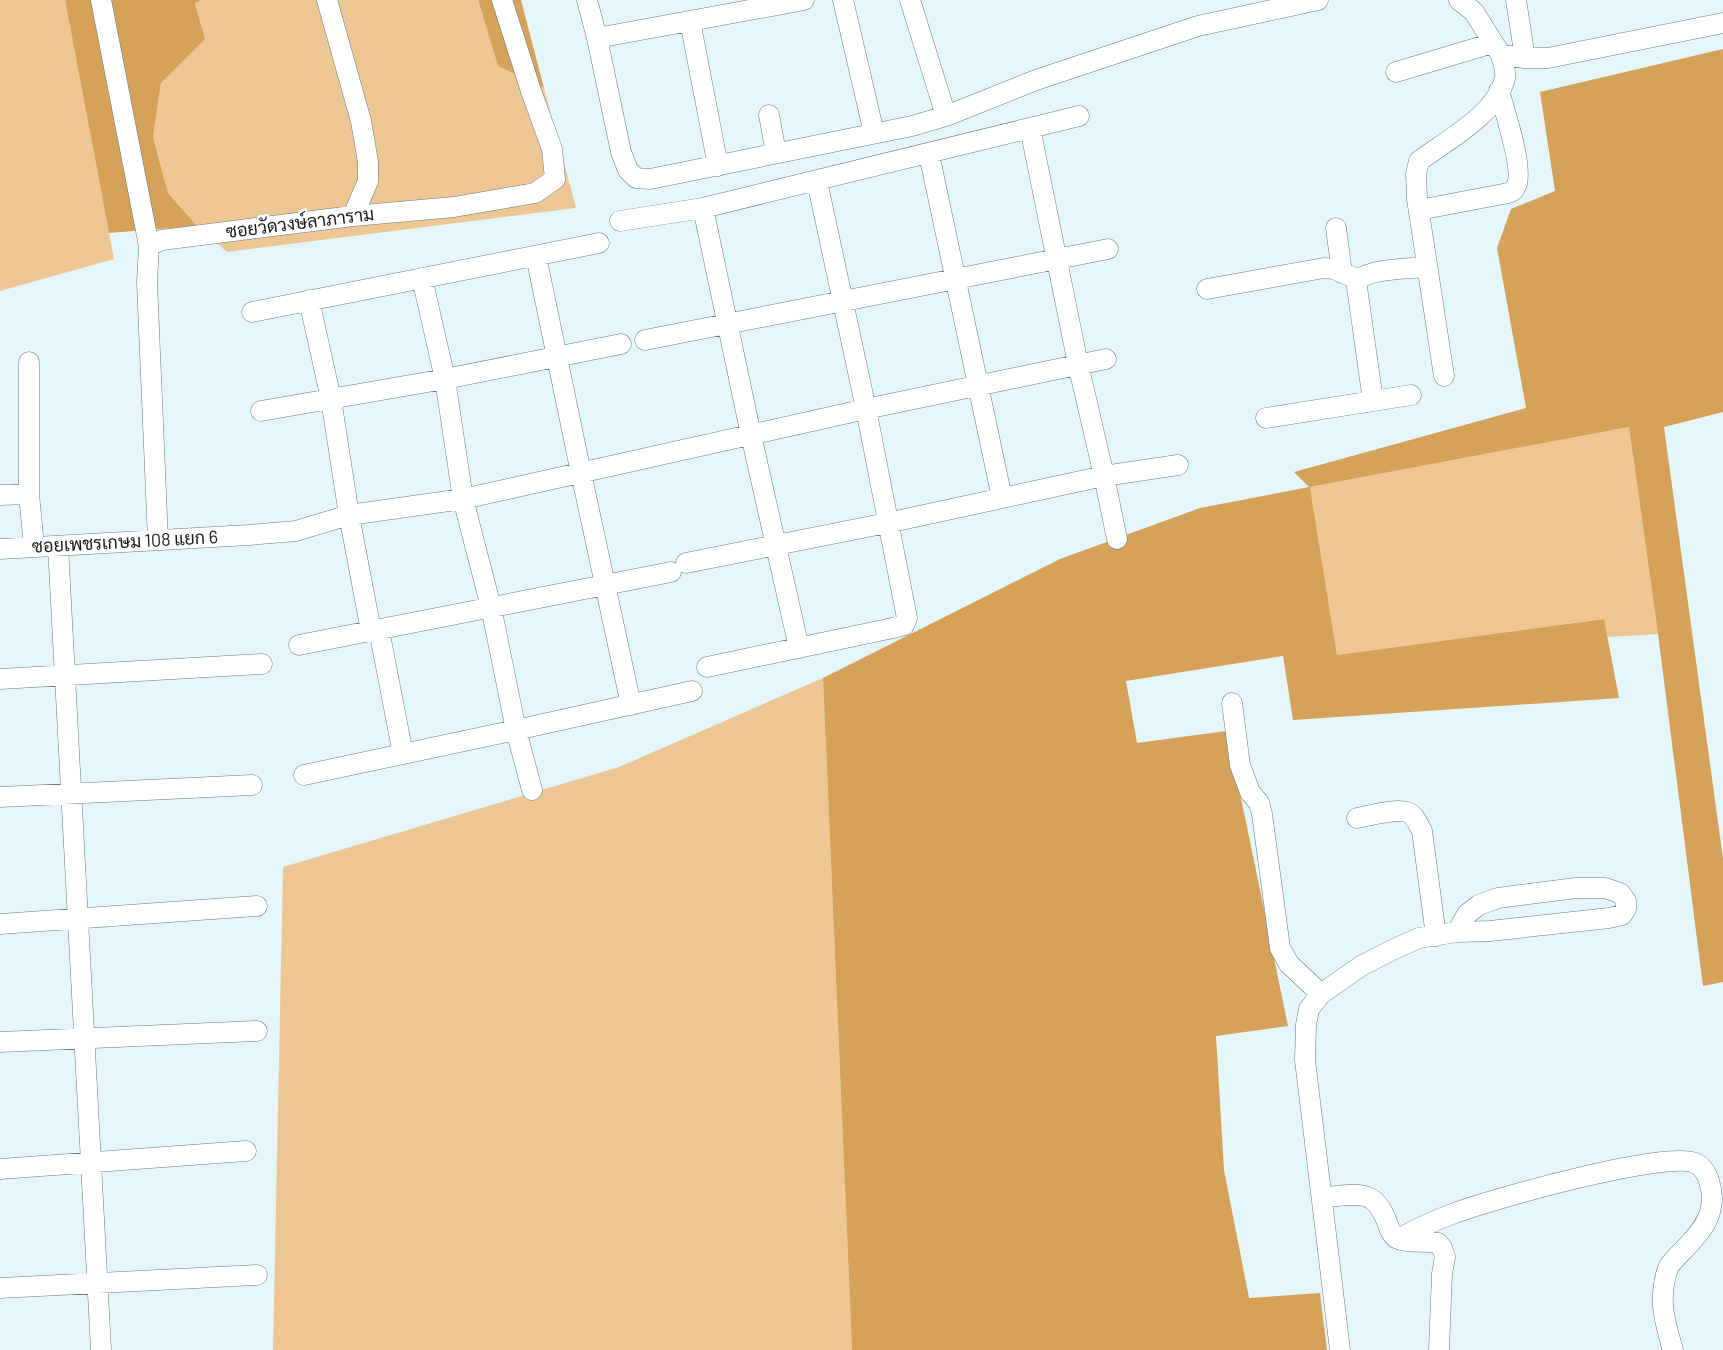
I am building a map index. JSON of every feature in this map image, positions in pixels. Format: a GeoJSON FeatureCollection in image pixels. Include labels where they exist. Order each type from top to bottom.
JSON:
{"type":"FeatureCollection","features":[{"type":"Feature","properties":{"kind":"street"},"geometry":{"type":"LineString","coordinates":[[101,0],[148,246],[147,282],[158,540]]}},
{"type":"Feature","properties":{"kind":"street"},"geometry":{"type":"LineString","coordinates":[[327,0],[361,121],[368,162],[368,182],[353,216]]}},
{"type":"Feature","properties":{"kind":"street","name":"ซอยวัดวงษ์ลาภาราม"},"geometry":{"type":"LineString","coordinates":[[148,246],[162,240],[353,216],[454,207],[536,193],[555,179],[552,149],[502,0]]}},
{"type":"Feature","properties":{"kind":"street"},"geometry":{"type":"LineString","coordinates":[[587,0],[621,152],[628,170],[636,178],[650,179],[912,126],[946,116],[1036,80],[1198,26],[1318,0]]}},
{"type":"Feature","properties":{"kind":"street"},"geometry":{"type":"LineString","coordinates":[[597,38],[804,0]]}},
{"type":"Feature","properties":{"kind":"street"},"geometry":{"type":"LineString","coordinates":[[843,0],[874,133]]}},
{"type":"Feature","properties":{"kind":"street"},"geometry":{"type":"LineString","coordinates":[[910,0],[946,116]]}},
{"type":"Feature","properties":{"kind":"street"},"geometry":{"type":"LineString","coordinates":[[1444,376],[1419,210],[1416,174],[1419,161],[1488,108],[1505,78],[1504,67],[1497,49],[1474,12],[1459,0]]}},
{"type":"Feature","properties":{"kind":"street"},"geometry":{"type":"LineString","coordinates":[[1516,0],[1525,58]]}},
{"type":"Feature","properties":{"kind":"street"},"geometry":{"type":"LineString","coordinates":[[690,21],[718,166]]}},
{"type":"Feature","properties":{"kind":"street"},"geometry":{"type":"LineString","coordinates":[[1396,72],[1497,49],[1525,58],[1548,58],[1723,23]]}},
{"type":"Feature","properties":{"kind":"street"},"geometry":{"type":"LineString","coordinates":[[1419,210],[1512,192],[1517,187],[1517,157],[1499,91]]}},
{"type":"Feature","properties":{"kind":"street"},"geometry":{"type":"LineString","coordinates":[[769,115],[776,153]]}},
{"type":"Feature","properties":{"kind":"street"},"geometry":{"type":"LineString","coordinates":[[621,221],[703,208],[1079,116]]}},
{"type":"Feature","properties":{"kind":"street"},"geometry":{"type":"LineString","coordinates":[[1030,128],[1078,364],[1117,539]]}},
{"type":"Feature","properties":{"kind":"street"},"geometry":{"type":"LineString","coordinates":[[929,154],[1002,498]]}},
{"type":"Feature","properties":{"kind":"street"},"geometry":{"type":"LineString","coordinates":[[707,667],[904,625],[907,618],[866,409],[841,302],[817,181]]}},
{"type":"Feature","properties":{"kind":"street"},"geometry":{"type":"LineString","coordinates":[[703,208],[799,648]]}},
{"type":"Feature","properties":{"kind":"street"},"geometry":{"type":"LineString","coordinates":[[1336,228],[1351,276],[1357,287],[1373,401]]}},
{"type":"Feature","properties":{"kind":"street"},"geometry":{"type":"LineString","coordinates":[[252,312],[599,243]]}},
{"type":"Feature","properties":{"kind":"street"},"geometry":{"type":"LineString","coordinates":[[645,340],[1108,249]]}},
{"type":"Feature","properties":{"kind":"street"},"geometry":{"type":"LineString","coordinates":[[536,256],[631,705]]}},
{"type":"Feature","properties":{"kind":"street"},"geometry":{"type":"LineString","coordinates":[[1207,289],[1324,268],[1334,269],[1351,276],[1364,276],[1428,267]]}},
{"type":"Feature","properties":{"kind":"street"},"geometry":{"type":"LineString","coordinates":[[422,278],[445,379],[463,499],[491,608],[531,790]]}},
{"type":"Feature","properties":{"kind":"street"},"geometry":{"type":"LineString","coordinates":[[309,300],[331,399],[349,515],[403,754]]}},
{"type":"Feature","properties":{"kind":"street"},"geometry":{"type":"LineString","coordinates":[[261,411],[445,379],[621,344]]}},
{"type":"Feature","properties":{"kind":"street","name":"ซอยเพชรเกษม 108 แยก 6"},"geometry":{"type":"LineString","coordinates":[[0,549],[296,531],[349,515],[463,499],[866,409],[1106,359]]}},
{"type":"Feature","properties":{"kind":"street"},"geometry":{"type":"LineString","coordinates":[[29,362],[29,494],[34,547]]}},
{"type":"Feature","properties":{"kind":"street"},"geometry":{"type":"LineString","coordinates":[[1266,418],[1411,395]]}},
{"type":"Feature","properties":{"kind":"street"},"geometry":{"type":"LineString","coordinates":[[299,645],[606,585],[777,545],[1104,476],[1178,465]]}},
{"type":"Feature","properties":{"kind":"street"},"geometry":{"type":"LineString","coordinates":[[0,495],[29,494]]}},
{"type":"Feature","properties":{"kind":"street"},"geometry":{"type":"LineString","coordinates":[[58,546],[101,1350]]}},
{"type":"Feature","properties":{"kind":"street"},"geometry":{"type":"LineString","coordinates":[[0,679],[262,664]]}},
{"type":"Feature","properties":{"kind":"street"},"geometry":{"type":"LineString","coordinates":[[304,775],[692,691]]}},
{"type":"Feature","properties":{"kind":"street"},"geometry":{"type":"LineString","coordinates":[[1232,703],[1240,765],[1250,792],[1259,803],[1262,813],[1280,948],[1289,964],[1321,994]]}},
{"type":"Feature","properties":{"kind":"street"},"geometry":{"type":"LineString","coordinates":[[0,796],[252,785]]}},
{"type":"Feature","properties":{"kind":"street"},"geometry":{"type":"LineString","coordinates":[[1357,818],[1399,811],[1408,812],[1416,819],[1422,831],[1436,936]]}},
{"type":"Feature","properties":{"kind":"street"},"geometry":{"type":"LineString","coordinates":[[1340,1350],[1305,1060],[1306,1024],[1309,1009],[1321,994],[1361,966],[1419,938],[1457,932],[1490,931],[1609,918],[1622,915],[1626,909],[1626,901],[1620,893],[1605,888],[1576,888],[1498,898],[1479,905],[1467,914],[1457,932]]}},
{"type":"Feature","properties":{"kind":"street"},"geometry":{"type":"LineString","coordinates":[[0,924],[257,906]]}},
{"type":"Feature","properties":{"kind":"street"},"geometry":{"type":"LineString","coordinates":[[0,1042],[257,1032]]}},
{"type":"Feature","properties":{"kind":"street"},"geometry":{"type":"LineString","coordinates":[[0,1169],[246,1151]]}},
{"type":"Feature","properties":{"kind":"street"},"geometry":{"type":"LineString","coordinates":[[1398,1239],[1451,1214],[1521,1192],[1662,1162],[1690,1161],[1698,1164],[1704,1169],[1708,1179],[1712,1206],[1708,1219],[1697,1236],[1668,1268],[1662,1291],[1663,1313],[1673,1350]]}},
{"type":"Feature","properties":{"kind":"street"},"geometry":{"type":"LineString","coordinates":[[1322,1197],[1366,1195],[1375,1199],[1382,1207],[1391,1233],[1398,1239],[1438,1243],[1442,1248],[1444,1257],[1439,1350]]}},
{"type":"Feature","properties":{"kind":"street"},"geometry":{"type":"LineString","coordinates":[[0,1288],[257,1275]]}},
{"type":"Feature","properties":{"kind":"shaded area"},"geometry":{"type":"Polygon","coordinates":[[[0,0],[65,0],[114,259],[0,291],[0,0]]]}},
{"type":"Feature","properties":{"kind":"shaded area"},"geometry":{"type":"Polygon","coordinates":[[[65,0],[201,0],[195,3],[205,39],[161,83],[153,137],[168,193],[197,226],[109,233],[65,0]]]}},
{"type":"Feature","properties":{"kind":"shaded area"},"geometry":{"type":"Polygon","coordinates":[[[201,0],[478,0],[498,66],[544,88],[576,208],[227,252],[197,226],[168,193],[153,137],[161,83],[205,39],[195,2],[201,0]]]}},
{"type":"Feature","properties":{"kind":"shaded area"},"geometry":{"type":"Polygon","coordinates":[[[478,0],[521,0],[544,88],[498,66],[478,0]]]}},
{"type":"Feature","properties":{"kind":"shaded area"},"geometry":{"type":"Polygon","coordinates":[[[1723,49],[1723,412],[1664,427],[1723,859],[1723,982],[1703,986],[1629,427],[1310,487],[1337,655],[1604,619],[1619,698],[1293,720],[1283,656],[1126,681],[1137,743],[1226,731],[1288,1026],[1216,1036],[1224,1170],[1249,1298],[1320,1293],[1327,1350],[852,1350],[823,678],[1060,559],[1200,508],[1309,487],[1294,472],[1526,408],[1497,248],[1511,209],[1555,191],[1540,92],[1723,49]]]}},
{"type":"Feature","properties":{"kind":"shaded area"},"geometry":{"type":"Polygon","coordinates":[[[1629,427],[1658,634],[1608,637],[1603,619],[1337,655],[1310,487],[1629,427]]]}},
{"type":"Feature","properties":{"kind":"shaded area"},"geometry":{"type":"Polygon","coordinates":[[[823,678],[852,1350],[273,1350],[283,867],[619,767],[823,678]]]}}]}
